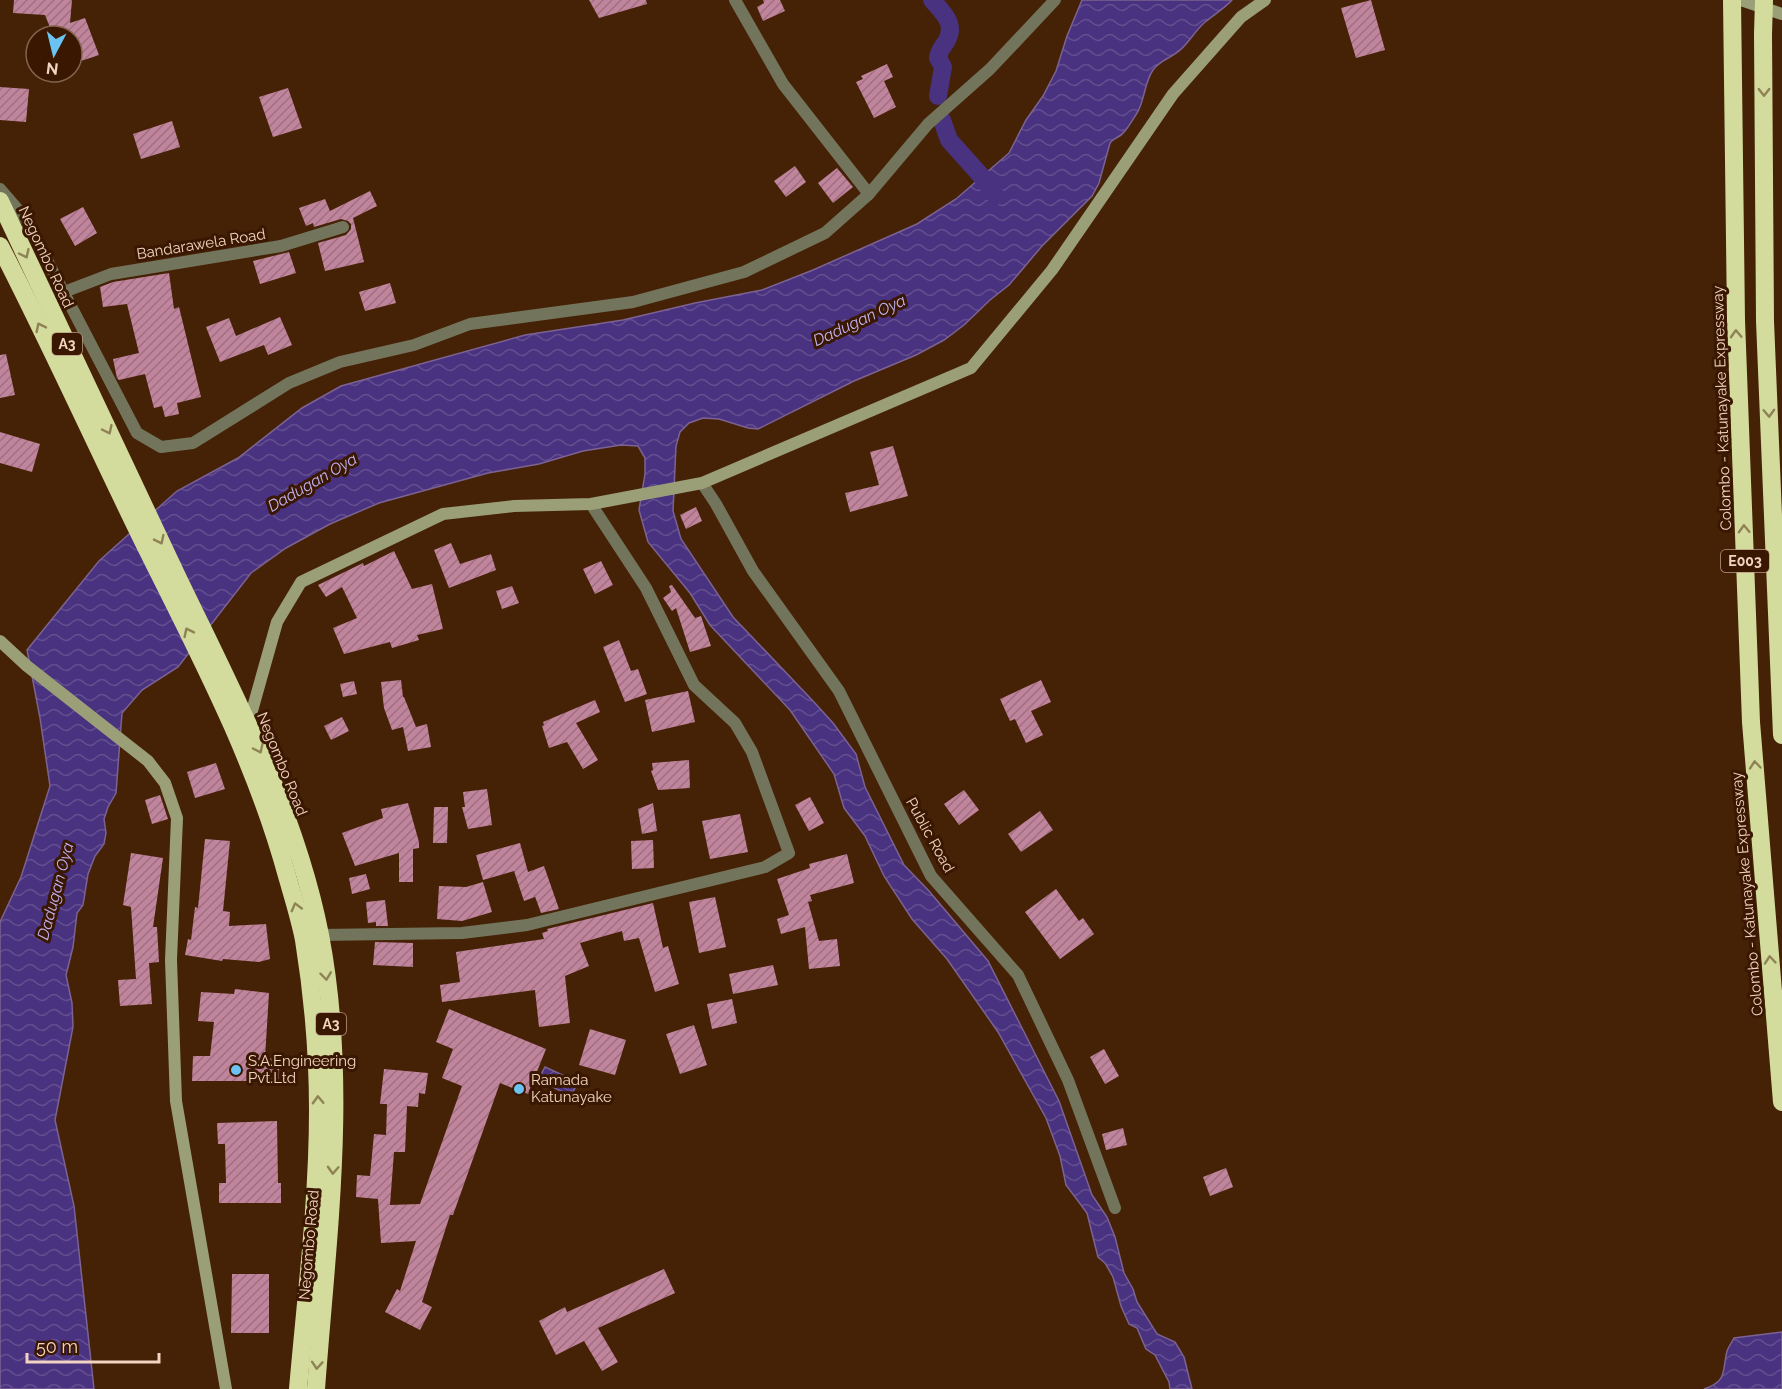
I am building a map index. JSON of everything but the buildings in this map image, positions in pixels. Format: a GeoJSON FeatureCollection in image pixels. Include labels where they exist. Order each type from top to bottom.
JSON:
{"type":"FeatureCollection","features":[{"type":"Feature","properties":{"kind":"highway","name":"Colombo - Katunayake Expressway"},"geometry":{"type":"LineString","coordinates":[[1732,0],[1736,320],[1751,722],[1782,1102]]}},
{"type":"Feature","properties":{"kind":"highway","name":"E003"},"geometry":{"type":"LineString","coordinates":[[1764,0],[1765,321],[1782,735]]}},
{"type":"Feature","properties":{"kind":"highway","name":"Negombo Road"},"geometry":{"type":"LineString","coordinates":[[0,201],[127,490]]}},
{"type":"Feature","properties":{"kind":"highway","name":"Negombo Road"},"geometry":{"type":"LineString","coordinates":[[0,246],[127,490],[220,681],[281,852],[303,938],[316,1051],[318,1109],[316,1179],[298,1389]]}},
{"type":"Feature","properties":{"kind":"highway","name":"Negombo Road"},"geometry":{"type":"LineString","coordinates":[[220,681],[248,725],[269,771],[297,850],[320,935],[329,1007],[335,1109],[332,1180],[316,1389]]}},
{"type":"Feature","properties":{"kind":"street"},"geometry":{"type":"LineString","coordinates":[[735,0],[783,84],[869,194]]}},
{"type":"Feature","properties":{"kind":"street"},"geometry":{"type":"LineString","coordinates":[[0,189],[25,218],[137,433],[161,447],[193,443],[289,383],[340,362],[414,345],[470,324],[633,302],[744,272],[825,233],[869,194],[928,124],[990,69],[1055,0]]}},
{"type":"Feature","properties":{"kind":"street"},"geometry":{"type":"LineString","coordinates":[[248,725],[277,622],[301,582],[443,514],[514,506],[591,504],[702,483],[971,368],[1052,270],[1173,93],[1241,17],[1265,0]]}},
{"type":"Feature","properties":{"kind":"street"},"geometry":{"type":"LineString","coordinates":[[1741,0],[1782,14]]}},
{"type":"Feature","properties":{"kind":"street","name":"Bandarawela Road"},"geometry":{"type":"LineString","coordinates":[[64,292],[111,274],[281,246],[343,227]]}},
{"type":"Feature","properties":{"kind":"street","name":"Public Road"},"geometry":{"type":"LineString","coordinates":[[702,483],[753,571],[839,691],[931,876],[1018,975],[1068,1080],[1115,1208]]}},
{"type":"Feature","properties":{"kind":"street"},"geometry":{"type":"LineString","coordinates":[[320,935],[462,933],[527,925],[765,867],[789,853],[752,752],[735,723],[694,684],[646,588],[591,504]]}},
{"type":"Feature","properties":{"kind":"street"},"geometry":{"type":"LineString","coordinates":[[0,641],[27,666],[148,761],[165,783],[177,818],[171,960],[176,1101],[226,1389]]}},
{"type":"Feature","properties":{"kind":"water","name":"Dadugan Oya"},"geometry":{"type":"Polygon","coordinates":[[[1082,0],[1232,0],[1204,23],[1183,48],[1153,70],[1137,113],[1127,129],[1110,143],[1099,183],[1092,196],[1042,246],[1009,285],[944,340],[916,355],[854,381],[758,429],[719,419],[703,418],[689,423],[680,432],[676,446],[673,511],[681,539],[733,617],[833,723],[856,754],[865,787],[904,865],[988,961],[1059,1101],[1092,1195],[1107,1217],[1115,1237],[1124,1273],[1137,1302],[1157,1334],[1175,1342],[1184,1357],[1192,1389],[1170,1389],[1169,1382],[1155,1355],[1146,1349],[1137,1328],[1129,1324],[1113,1277],[1105,1263],[1098,1257],[1087,1213],[1066,1185],[1060,1156],[1046,1118],[998,1032],[947,959],[912,919],[884,876],[865,836],[844,808],[834,774],[790,710],[710,625],[690,593],[648,542],[639,510],[645,474],[645,458],[638,446],[621,445],[583,451],[539,464],[488,473],[379,503],[330,524],[286,548],[251,573],[178,667],[142,690],[122,713],[116,793],[104,819],[106,833],[104,844],[95,856],[88,874],[83,905],[77,913],[73,947],[66,975],[72,1003],[73,1027],[55,1120],[74,1206],[94,1389],[0,1389],[0,922],[21,877],[50,786],[27,650],[99,561],[177,491],[238,458],[302,408],[341,386],[525,335],[623,320],[762,290],[917,224],[956,199],[1009,153],[1056,71],[1082,0]]]}},
{"type":"Feature","properties":{"kind":"water"},"geometry":{"type":"Polygon","coordinates":[[[545,1067],[578,1082],[571,1096],[538,1080],[545,1067]]]}},
{"type":"Feature","properties":{"kind":"water"},"geometry":{"type":"Polygon","coordinates":[[[1782,1332],[1782,1389],[1704,1389],[1721,1379],[1727,1351],[1734,1338],[1782,1332]]]}},
{"type":"Feature","properties":{"kind":"waterway"},"geometry":{"type":"LineString","coordinates":[[932,0],[944,14],[950,30],[938,55],[943,67],[938,96]]}},
{"type":"Feature","properties":{"kind":"waterway"},"geometry":{"type":"LineString","coordinates":[[942,120],[949,140],[996,196]]}},
{"type":"Feature","properties":{"kind":"place","name":"S.A.Engineering Pvt.Ltd"},"geometry":{"type":"Point","coordinates":[236,1070]}},
{"type":"Feature","properties":{"kind":"place","name":"Ramada Katunayake"},"geometry":{"type":"Point","coordinates":[519,1089]}}]}
